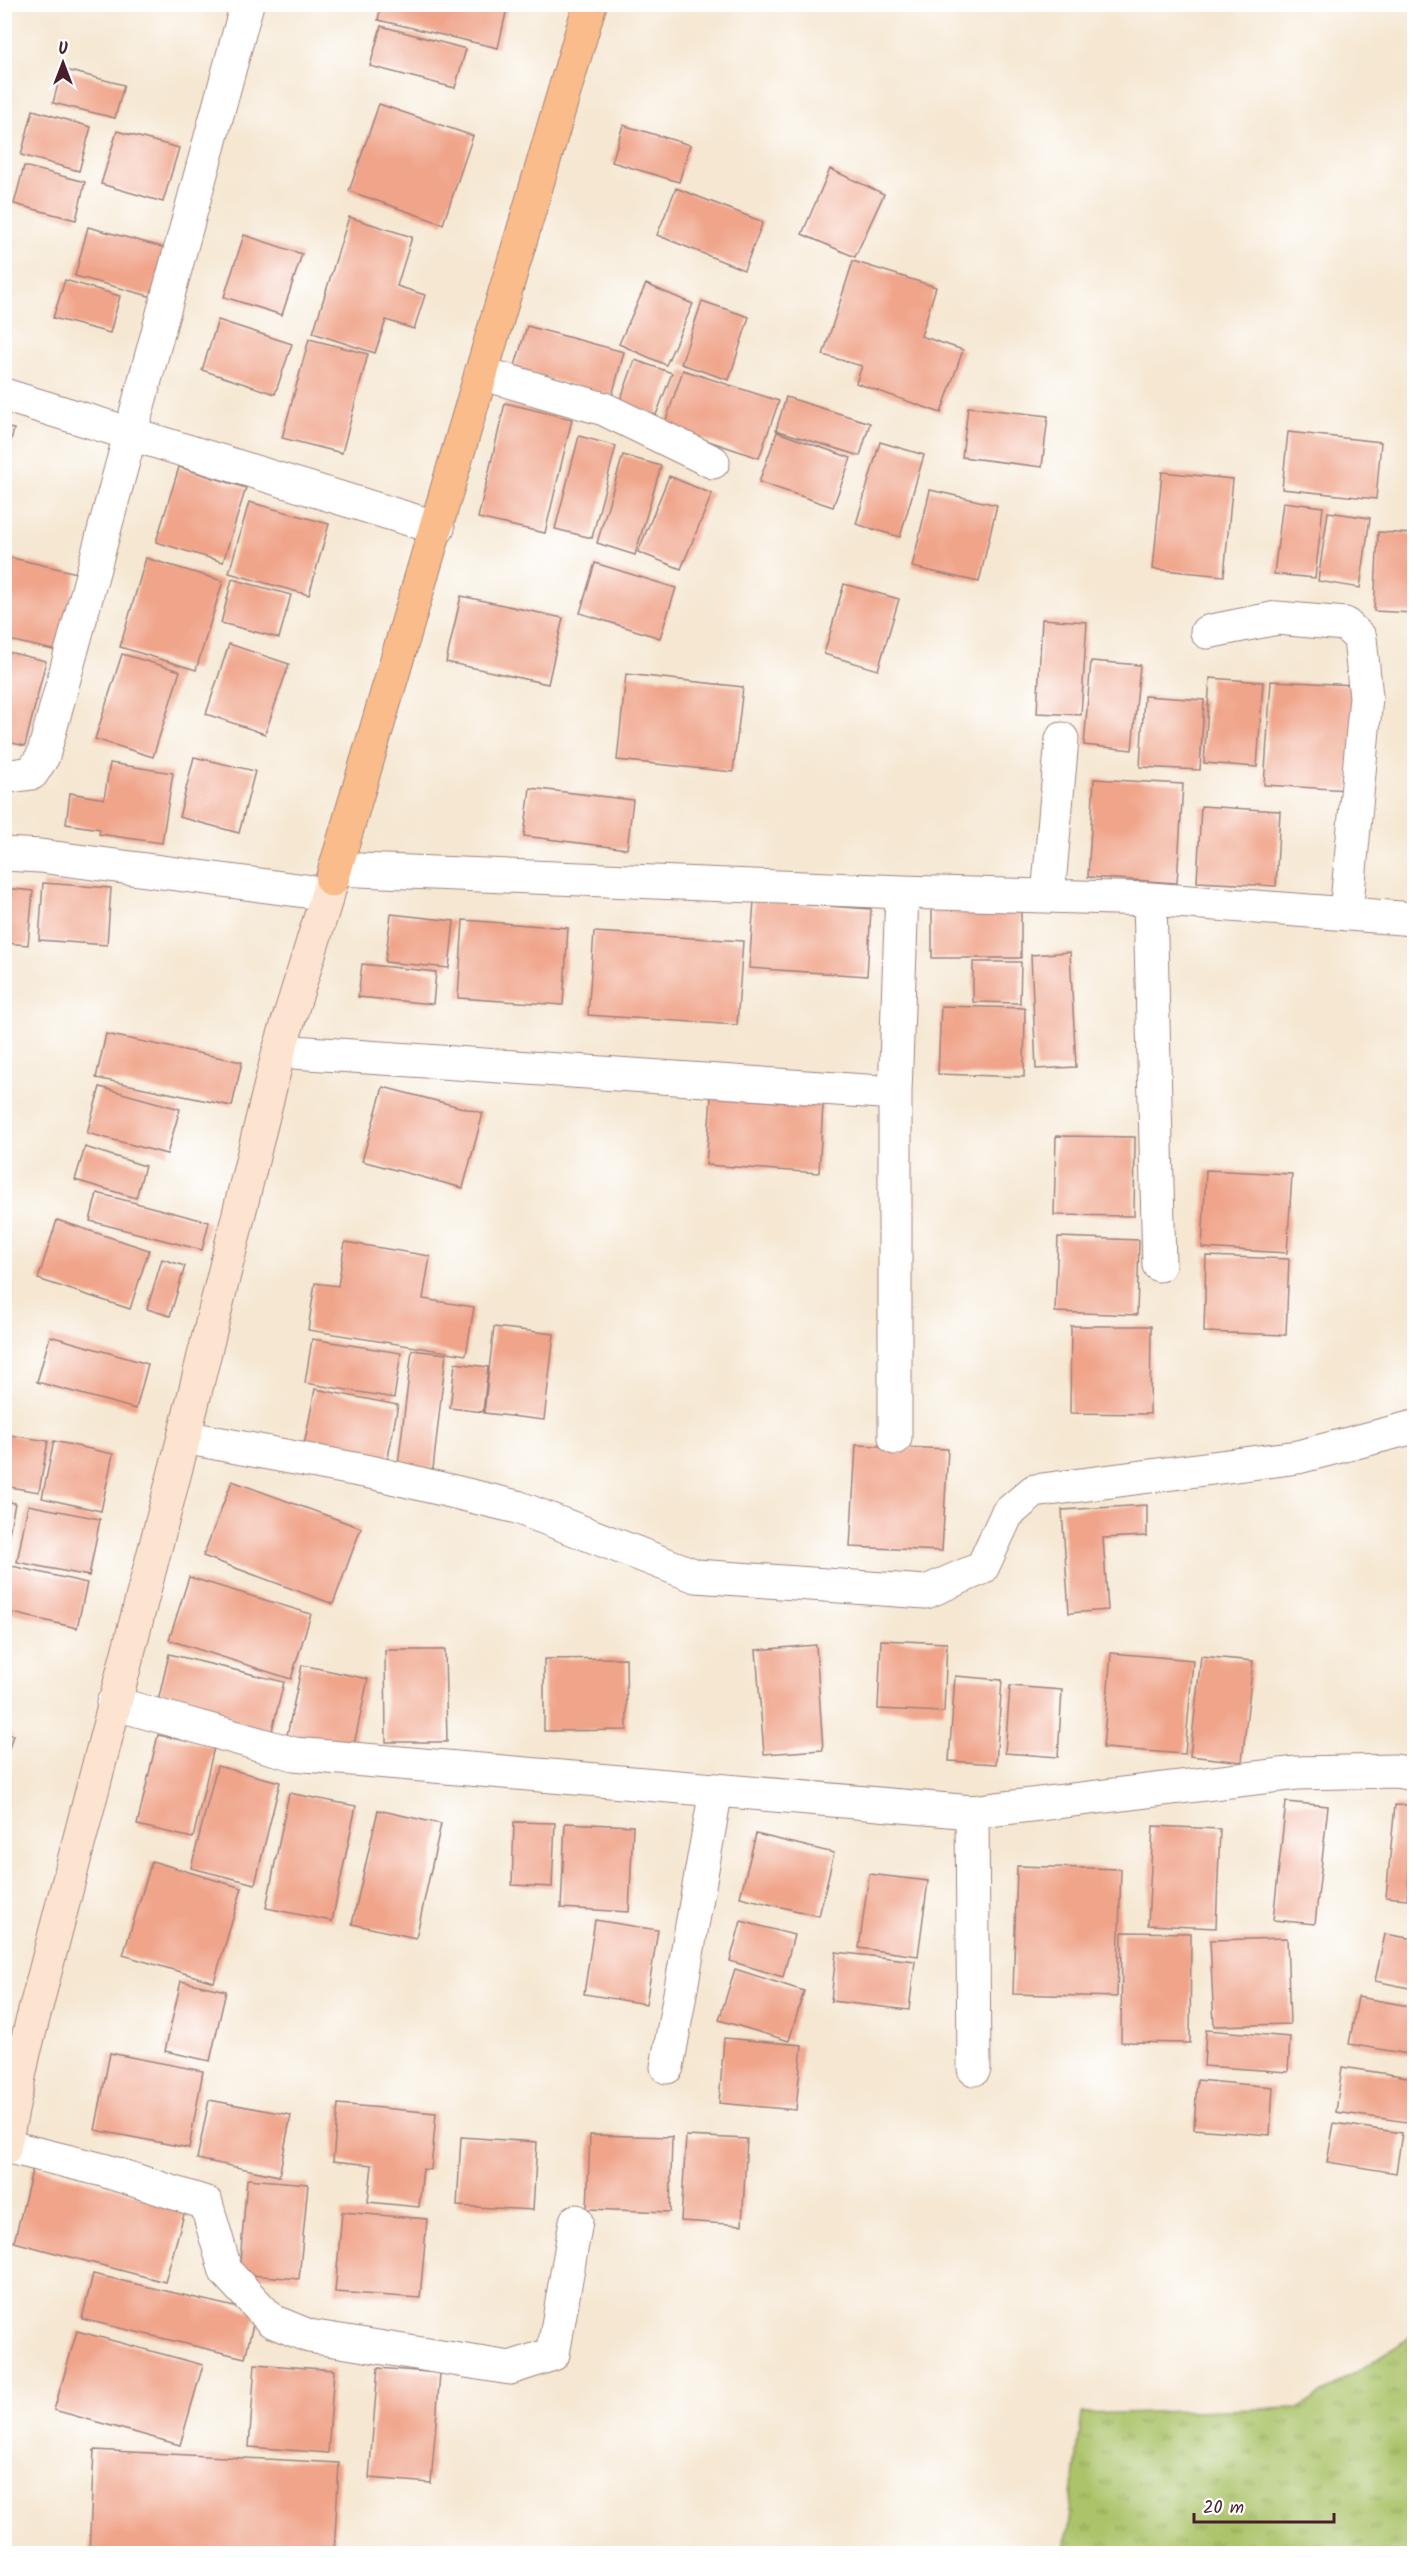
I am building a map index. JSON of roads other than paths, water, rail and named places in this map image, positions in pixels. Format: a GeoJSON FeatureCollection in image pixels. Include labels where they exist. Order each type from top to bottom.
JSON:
{"type":"FeatureCollection","features":[{"type":"Feature","properties":{"kind":"main road"},"geometry":{"type":"LineString","coordinates":[[5,2148],[14,2050],[113,1703],[184,1437],[279,1051],[438,528],[481,373],[590,4]]}},
{"type":"Feature","properties":{"kind":"street"},"geometry":{"type":"LineString","coordinates":[[4,777],[32,773],[44,756],[247,4]]}},
{"type":"Feature","properties":{"kind":"street"},"geometry":{"type":"LineString","coordinates":[[481,373],[604,410],[713,462]]}},
{"type":"Feature","properties":{"kind":"street"},"geometry":{"type":"LineString","coordinates":[[4,395],[438,528]]}},
{"type":"Feature","properties":{"kind":"street"},"geometry":{"type":"LineString","coordinates":[[1207,632],[1277,618],[1345,624],[1360,638],[1366,697],[1346,914]]}},
{"type":"Feature","properties":{"kind":"street"},"geometry":{"type":"LineString","coordinates":[[1048,896],[1062,739]]}},
{"type":"Feature","properties":{"kind":"street"},"geometry":{"type":"LineString","coordinates":[[4,854],[332,881],[1150,899],[1414,919]]}},
{"type":"Feature","properties":{"kind":"street"},"geometry":{"type":"LineString","coordinates":[[895,1438],[895,1093],[902,892]]}},
{"type":"Feature","properties":{"kind":"street"},"geometry":{"type":"LineString","coordinates":[[1150,899],[1159,1265]]}},
{"type":"Feature","properties":{"kind":"street"},"geometry":{"type":"LineString","coordinates":[[279,1051],[895,1093]]}},
{"type":"Feature","properties":{"kind":"street"},"geometry":{"type":"LineString","coordinates":[[184,1437],[375,1473],[518,1507],[696,1576],[926,1592],[982,1568],[1007,1514],[1034,1491],[1298,1457],[1414,1427]]}},
{"type":"Feature","properties":{"kind":"street"},"geometry":{"type":"LineString","coordinates":[[113,1703],[294,1754],[972,1812],[1297,1773],[1395,1771],[1414,1774]]}},
{"type":"Feature","properties":{"kind":"street"},"geometry":{"type":"LineString","coordinates":[[666,2067],[716,1790]]}},
{"type":"Feature","properties":{"kind":"street"},"geometry":{"type":"LineString","coordinates":[[972,1812],[974,2069]]}},
{"type":"Feature","properties":{"kind":"street"},"geometry":{"type":"LineString","coordinates":[[5,2148],[103,2170],[206,2203],[226,2272],[272,2322],[309,2336],[510,2368],[553,2354],[576,2221]]}}]}
